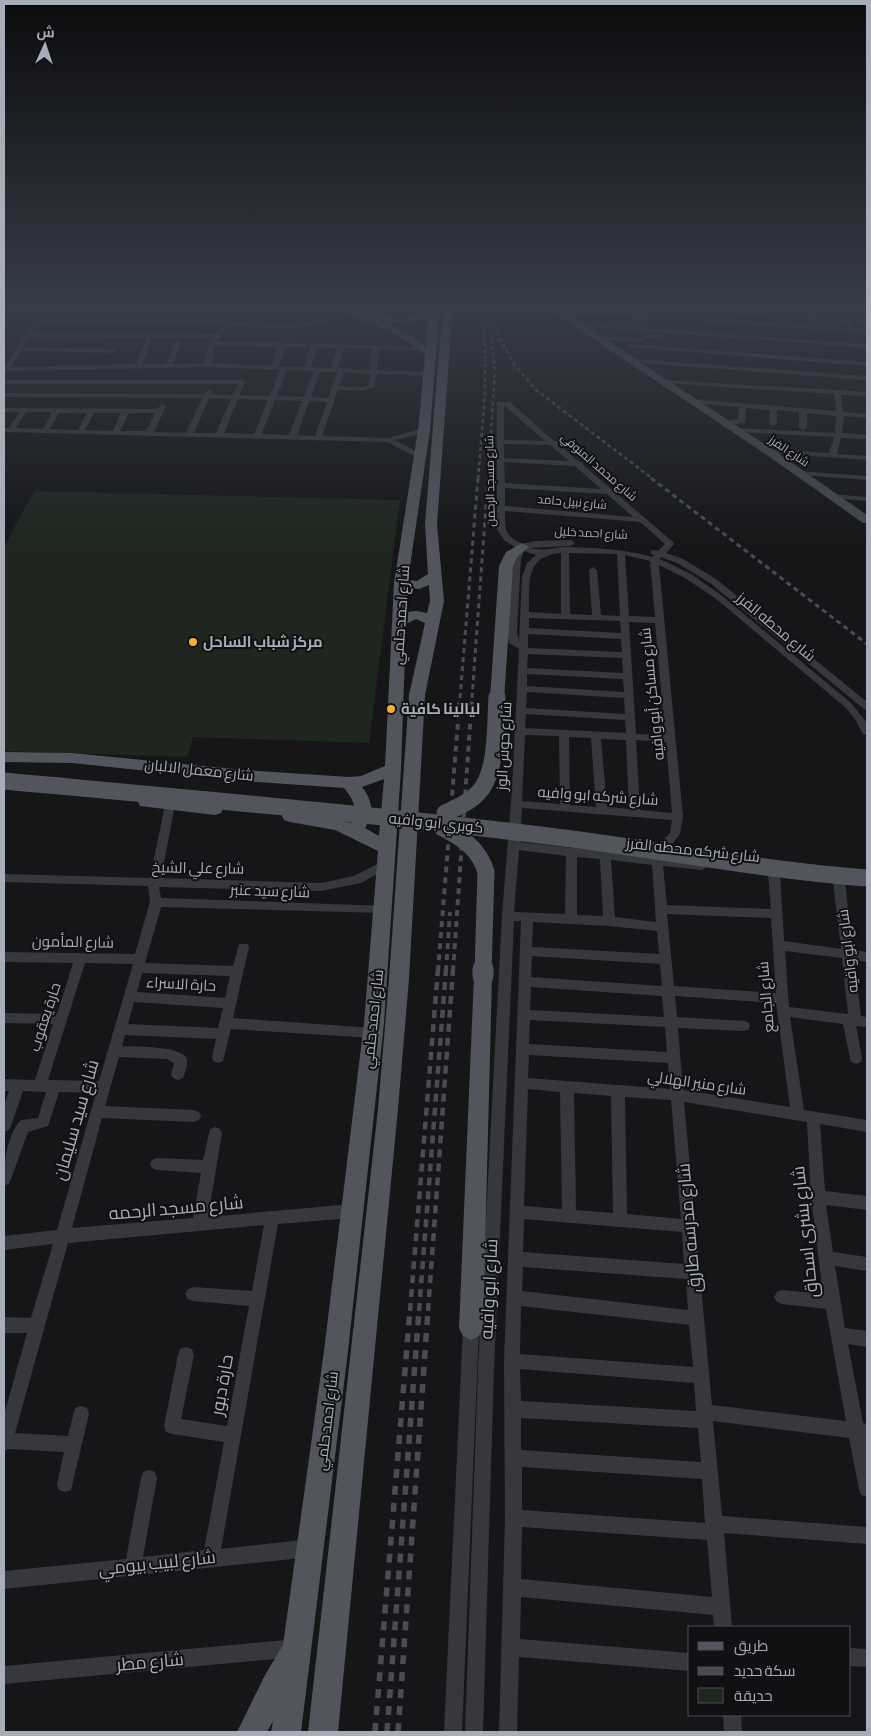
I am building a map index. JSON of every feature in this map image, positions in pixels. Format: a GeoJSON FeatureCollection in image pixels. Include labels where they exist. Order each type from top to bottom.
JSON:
{"type":"FeatureCollection","features":[{"type":"Feature","properties":{"kind":"main road","name":"شارع احمد حلمي"},"geometry":{"type":"LineString","coordinates":[[286,1732],[311,1548],[373,1032],[393,769],[401,583],[421,456],[426,385]]}},
{"type":"Feature","properties":{"kind":"main road","name":"شارع احمد حلمي"},"geometry":{"type":"LineString","coordinates":[[323,1732],[399,979],[417,694],[434,622],[438,590],[435,576],[431,524],[438,385]]}},
{"type":"Feature","properties":{"kind":"main road"},"geometry":{"type":"LineString","coordinates":[[471,1328],[486,872],[484,863],[478,853],[439,818],[476,797],[486,786],[491,773],[506,566],[511,555],[522,547]]}},
{"type":"Feature","properties":{"kind":"main road"},"geometry":{"type":"LineString","coordinates":[[401,583],[418,585],[435,576]]}},
{"type":"Feature","properties":{"kind":"main road"},"geometry":{"type":"LineString","coordinates":[[400,623],[408,616],[416,615],[424,616],[434,622]]}},
{"type":"Feature","properties":{"kind":"main road","name":"شارع معمل الالبان"},"geometry":{"type":"LineString","coordinates":[[4,757],[34,755],[68,757],[349,783],[364,781],[393,769]]}},
{"type":"Feature","properties":{"kind":"main road","name":"كوبري ابو وافيه"},"geometry":{"type":"LineString","coordinates":[[9,777],[439,818],[806,873],[867,878]]}},
{"type":"Feature","properties":{"kind":"main road","name":"كوبري ابو وافيه"},"geometry":{"type":"LineString","coordinates":[[9,777],[166,800],[558,825],[783,860],[867,867]]}},
{"type":"Feature","properties":{"kind":"main road"},"geometry":{"type":"LineString","coordinates":[[349,783],[363,800],[365,809],[363,819],[356,829]]}},
{"type":"Feature","properties":{"kind":"main road"},"geometry":{"type":"LineString","coordinates":[[4,787],[146,798],[307,817],[356,829],[387,856]]}},
{"type":"Feature","properties":{"kind":"main road"},"geometry":{"type":"LineString","coordinates":[[4,787],[166,800]]}},
{"type":"Feature","properties":{"kind":"main road"},"geometry":{"type":"LineString","coordinates":[[252,1732],[275,1685],[297,1648]]}},
{"type":"Feature","properties":{"kind":"street"},"geometry":{"type":"LineString","coordinates":[[80,432],[98,385]]}},
{"type":"Feature","properties":{"kind":"street"},"geometry":{"type":"LineString","coordinates":[[189,435],[212,385]]}},
{"type":"Feature","properties":{"kind":"street"},"geometry":{"type":"LineString","coordinates":[[219,436],[242,385]]}},
{"type":"Feature","properties":{"kind":"street"},"geometry":{"type":"LineString","coordinates":[[258,437],[278,385]]}},
{"type":"Feature","properties":{"kind":"street"},"geometry":{"type":"LineString","coordinates":[[292,438],[312,385]]}},
{"type":"Feature","properties":{"kind":"street"},"geometry":{"type":"LineString","coordinates":[[318,438],[335,385]]}},
{"type":"Feature","properties":{"kind":"street"},"geometry":{"type":"LineString","coordinates":[[335,388],[370,387],[370,385]]}},
{"type":"Feature","properties":{"kind":"street","name":"شارع الفرز"},"geometry":{"type":"LineString","coordinates":[[669,385],[867,520]]}},
{"type":"Feature","properties":{"kind":"street"},"geometry":{"type":"LineString","coordinates":[[704,385],[838,395],[867,400]]}},
{"type":"Feature","properties":{"kind":"street"},"geometry":{"type":"LineString","coordinates":[[838,395],[867,394]]}},
{"type":"Feature","properties":{"kind":"street"},"geometry":{"type":"LineString","coordinates":[[4,395],[207,396],[331,400]]}},
{"type":"Feature","properties":{"kind":"street"},"geometry":{"type":"LineString","coordinates":[[832,456],[839,435],[841,414],[838,395]]}},
{"type":"Feature","properties":{"kind":"street"},"geometry":{"type":"LineString","coordinates":[[693,401],[867,416]]}},
{"type":"Feature","properties":{"kind":"street","name":"شارع محمد المنوفي"},"geometry":{"type":"LineString","coordinates":[[500,405],[508,404],[580,464],[642,520],[669,541],[669,546],[656,557]]}},
{"type":"Feature","properties":{"kind":"street","name":"شارع مسجد الرحمن"},"geometry":{"type":"LineString","coordinates":[[500,405],[500,508],[503,534],[522,547],[543,554]]}},
{"type":"Feature","properties":{"kind":"street"},"geometry":{"type":"LineString","coordinates":[[725,423],[742,421],[742,405]]}},
{"type":"Feature","properties":{"kind":"street"},"geometry":{"type":"LineString","coordinates":[[4,410],[126,411],[161,408],[150,434]]}},
{"type":"Feature","properties":{"kind":"street"},"geometry":{"type":"LineString","coordinates":[[773,424],[774,408]]}},
{"type":"Feature","properties":{"kind":"street"},"geometry":{"type":"LineString","coordinates":[[8,431],[24,410]]}},
{"type":"Feature","properties":{"kind":"street"},"geometry":{"type":"LineString","coordinates":[[45,432],[57,410]]}},
{"type":"Feature","properties":{"kind":"street"},"geometry":{"type":"LineString","coordinates":[[803,410],[803,428]]}},
{"type":"Feature","properties":{"kind":"street"},"geometry":{"type":"LineString","coordinates":[[115,433],[126,411]]}},
{"type":"Feature","properties":{"kind":"street"},"geometry":{"type":"LineString","coordinates":[[8,431],[388,440],[424,430]]}},
{"type":"Feature","properties":{"kind":"street"},"geometry":{"type":"LineString","coordinates":[[736,430],[867,437]]}},
{"type":"Feature","properties":{"kind":"street"},"geometry":{"type":"LineString","coordinates":[[388,440],[421,456]]}},
{"type":"Feature","properties":{"kind":"street"},"geometry":{"type":"LineString","coordinates":[[500,442],[555,443]]}},
{"type":"Feature","properties":{"kind":"street"},"geometry":{"type":"LineString","coordinates":[[768,451],[867,458]]}},
{"type":"Feature","properties":{"kind":"street"},"geometry":{"type":"LineString","coordinates":[[501,460],[580,464]]}},
{"type":"Feature","properties":{"kind":"street"},"geometry":{"type":"LineString","coordinates":[[800,473],[867,478]]}},
{"type":"Feature","properties":{"kind":"street"},"geometry":{"type":"LineString","coordinates":[[501,485],[610,492]]}},
{"type":"Feature","properties":{"kind":"street"},"geometry":{"type":"LineString","coordinates":[[834,496],[867,499]]}},
{"type":"Feature","properties":{"kind":"street","name":"شارع نبيل حامد"},"geometry":{"type":"LineString","coordinates":[[500,508],[642,520]]}},
{"type":"Feature","properties":{"kind":"street","name":"شارع احمد خليل"},"geometry":{"type":"LineString","coordinates":[[522,547],[553,543],[611,544],[656,557]]}},
{"type":"Feature","properties":{"kind":"street"},"geometry":{"type":"LineString","coordinates":[[522,547],[517,558],[512,637],[514,642],[523,651],[627,655]]}},
{"type":"Feature","properties":{"kind":"street"},"geometry":{"type":"LineString","coordinates":[[565,550],[566,616]]}},
{"type":"Feature","properties":{"kind":"street","name":"شارع احمد خليل"},"geometry":{"type":"LineString","coordinates":[[543,554],[565,550],[656,557]]}},
{"type":"Feature","properties":{"kind":"street"},"geometry":{"type":"LineString","coordinates":[[621,553],[634,813]]}},
{"type":"Feature","properties":{"kind":"street","name":"شارع حوش الوز"},"geometry":{"type":"LineString","coordinates":[[515,846],[527,571],[534,559],[543,554]]}},
{"type":"Feature","properties":{"kind":"street","name":"شارع مساكن أبو وافيه"},"geometry":{"type":"LineString","coordinates":[[656,557],[659,620],[672,739],[678,817],[675,834],[663,847],[657,861]]}},
{"type":"Feature","properties":{"kind":"street","name":"شارع محطه الفرز"},"geometry":{"type":"LineString","coordinates":[[656,557],[694,568],[867,707]]}},
{"type":"Feature","properties":{"kind":"street","name":"شارع محطه الفرز"},"geometry":{"type":"LineString","coordinates":[[656,557],[698,581],[766,636],[855,711],[867,732]]}},
{"type":"Feature","properties":{"kind":"street"},"geometry":{"type":"LineString","coordinates":[[593,570],[596,618]]}},
{"type":"Feature","properties":{"kind":"street"},"geometry":{"type":"LineString","coordinates":[[524,614],[659,620]]}},
{"type":"Feature","properties":{"kind":"street"},"geometry":{"type":"LineString","coordinates":[[524,631],[626,636]]}},
{"type":"Feature","properties":{"kind":"street"},"geometry":{"type":"LineString","coordinates":[[766,636],[775,632]]}},
{"type":"Feature","properties":{"kind":"street"},"geometry":{"type":"LineString","coordinates":[[522,671],[628,676]]}},
{"type":"Feature","properties":{"kind":"street"},"geometry":{"type":"LineString","coordinates":[[522,689],[628,695]]}},
{"type":"Feature","properties":{"kind":"street"},"geometry":{"type":"LineString","coordinates":[[521,711],[629,717]]}},
{"type":"Feature","properties":{"kind":"street"},"geometry":{"type":"LineString","coordinates":[[520,732],[672,739]]}},
{"type":"Feature","properties":{"kind":"street"},"geometry":{"type":"LineString","coordinates":[[564,734],[565,808]]}},
{"type":"Feature","properties":{"kind":"street"},"geometry":{"type":"LineString","coordinates":[[596,736],[602,811]]}},
{"type":"Feature","properties":{"kind":"street","name":"شارع سيد سليمان"},"geometry":{"type":"LineString","coordinates":[[4,1442],[6,1423],[37,1326],[156,902],[153,890],[166,800]]}},
{"type":"Feature","properties":{"kind":"street","name":"شارع شركه ابو وافيه"},"geometry":{"type":"LineString","coordinates":[[516,804],[678,817]]}},
{"type":"Feature","properties":{"kind":"street","name":"شارع شركه محطه الفرز"},"geometry":{"type":"LineString","coordinates":[[515,846],[867,885]]}},
{"type":"Feature","properties":{"kind":"street","name":"شارع ابو وافيه"},"geometry":{"type":"LineString","coordinates":[[474,1732],[486,1368],[508,916],[515,846]]}},
{"type":"Feature","properties":{"kind":"street"},"geometry":{"type":"LineString","coordinates":[[571,920],[572,852]]}},
{"type":"Feature","properties":{"kind":"street"},"geometry":{"type":"LineString","coordinates":[[605,855],[609,921]]}},
{"type":"Feature","properties":{"kind":"street","name":"شارع علي الشيخ"},"geometry":{"type":"LineString","coordinates":[[4,878],[321,887],[357,880],[387,856]]}},
{"type":"Feature","properties":{"kind":"street","name":"شارع مدرسه طارق"},"geometry":{"type":"LineString","coordinates":[[657,861],[723,1626]]}},
{"type":"Feature","properties":{"kind":"street","name":"شارع الجامع"},"geometry":{"type":"LineString","coordinates":[[774,874],[783,1011],[798,1115]]}},
{"type":"Feature","properties":{"kind":"street","name":"شارع ابو وافيه"},"geometry":{"type":"LineString","coordinates":[[839,882],[857,1021],[856,1058]]}},
{"type":"Feature","properties":{"kind":"street","name":"شارع سيد عنبر"},"geometry":{"type":"LineString","coordinates":[[156,902],[383,910]]}},
{"type":"Feature","properties":{"kind":"street"},"geometry":{"type":"LineString","coordinates":[[661,909],[776,914]]}},
{"type":"Feature","properties":{"kind":"street"},"geometry":{"type":"LineString","coordinates":[[508,916],[609,921],[662,927]]}},
{"type":"Feature","properties":{"kind":"street","name":"شارع ابو وافيه"},"geometry":{"type":"LineString","coordinates":[[508,1732],[514,1518],[512,1360],[526,918]]}},
{"type":"Feature","properties":{"kind":"street"},"geometry":{"type":"LineString","coordinates":[[778,945],[867,957]]}},
{"type":"Feature","properties":{"kind":"street"},"geometry":{"type":"LineString","coordinates":[[218,1057],[243,947]]}},
{"type":"Feature","properties":{"kind":"street"},"geometry":{"type":"LineString","coordinates":[[525,951],[665,959]]}},
{"type":"Feature","properties":{"kind":"street","name":"شارع المأمون"},"geometry":{"type":"LineString","coordinates":[[4,957],[80,958],[237,971]]}},
{"type":"Feature","properties":{"kind":"street","name":"حارة يعقوب"},"geometry":{"type":"LineString","coordinates":[[40,1085],[80,958]]}},
{"type":"Feature","properties":{"kind":"street"},"geometry":{"type":"LineString","coordinates":[[524,982],[669,989],[782,998]]}},
{"type":"Feature","properties":{"kind":"street","name":"حارة الاسراء"},"geometry":{"type":"LineString","coordinates":[[130,997],[230,1003]]}},
{"type":"Feature","properties":{"kind":"street"},"geometry":{"type":"LineString","coordinates":[[783,1011],[857,1021]]}},
{"type":"Feature","properties":{"kind":"street"},"geometry":{"type":"LineString","coordinates":[[524,1015],[744,1026]]}},
{"type":"Feature","properties":{"kind":"street"},"geometry":{"type":"LineString","coordinates":[[4,1018],[61,1019]]}},
{"type":"Feature","properties":{"kind":"street"},"geometry":{"type":"LineString","coordinates":[[121,1029],[373,1032]]}},
{"type":"Feature","properties":{"kind":"street"},"geometry":{"type":"LineString","coordinates":[[523,1049],[674,1058]]}},
{"type":"Feature","properties":{"kind":"street"},"geometry":{"type":"LineString","coordinates":[[115,1051],[172,1054],[181,1060],[178,1074]]}},
{"type":"Feature","properties":{"kind":"street","name":"شارع منير الهلالي"},"geometry":{"type":"LineString","coordinates":[[522,1083],[678,1095],[867,1126]]}},
{"type":"Feature","properties":{"kind":"street"},"geometry":{"type":"LineString","coordinates":[[4,1085],[105,1087]]}},
{"type":"Feature","properties":{"kind":"street"},"geometry":{"type":"LineString","coordinates":[[4,1126],[18,1085]]}},
{"type":"Feature","properties":{"kind":"street"},"geometry":{"type":"LineString","coordinates":[[4,1179],[22,1128],[26,1124],[43,1122],[54,1086]]}},
{"type":"Feature","properties":{"kind":"street"},"geometry":{"type":"LineString","coordinates":[[568,1086],[569,1216]]}},
{"type":"Feature","properties":{"kind":"street"},"geometry":{"type":"LineString","coordinates":[[618,1090],[620,1220]]}},
{"type":"Feature","properties":{"kind":"street"},"geometry":{"type":"LineString","coordinates":[[98,1112],[194,1116]]}},
{"type":"Feature","properties":{"kind":"street","name":"شارع بشرى اسحاق"},"geometry":{"type":"LineString","coordinates":[[814,1117],[818,1197],[832,1302],[838,1335],[862,1432],[867,1489]]}},
{"type":"Feature","properties":{"kind":"street"},"geometry":{"type":"LineString","coordinates":[[199,1225],[215,1133]]}},
{"type":"Feature","properties":{"kind":"street"},"geometry":{"type":"LineString","coordinates":[[157,1164],[209,1167]]}},
{"type":"Feature","properties":{"kind":"street"},"geometry":{"type":"LineString","coordinates":[[818,1197],[867,1203]]}},
{"type":"Feature","properties":{"kind":"street","name":"شارع مسجد الرحمه"},"geometry":{"type":"LineString","coordinates":[[4,1243],[62,1236],[352,1211]]}},
{"type":"Feature","properties":{"kind":"street"},"geometry":{"type":"LineString","coordinates":[[518,1212],[688,1226]]}},
{"type":"Feature","properties":{"kind":"street","name":"حارة دبور"},"geometry":{"type":"LineString","coordinates":[[211,1558],[272,1219]]}},
{"type":"Feature","properties":{"kind":"street"},"geometry":{"type":"LineString","coordinates":[[826,1258],[867,1264]]}},
{"type":"Feature","properties":{"kind":"street"},"geometry":{"type":"LineString","coordinates":[[515,1259],[693,1272]]}},
{"type":"Feature","properties":{"kind":"street"},"geometry":{"type":"LineString","coordinates":[[193,1294],[257,1299]]}},
{"type":"Feature","properties":{"kind":"street"},"geometry":{"type":"LineString","coordinates":[[782,1297],[832,1302]]}},
{"type":"Feature","properties":{"kind":"street"},"geometry":{"type":"LineString","coordinates":[[514,1298],[696,1318]]}},
{"type":"Feature","properties":{"kind":"street"},"geometry":{"type":"LineString","coordinates":[[4,1325],[37,1326]]}},
{"type":"Feature","properties":{"kind":"street","name":"شارع ابو وافيه"},"geometry":{"type":"LineString","coordinates":[[453,1732],[471,1328]]}},
{"type":"Feature","properties":{"kind":"street"},"geometry":{"type":"LineString","coordinates":[[838,1335],[867,1339]]}},
{"type":"Feature","properties":{"kind":"street"},"geometry":{"type":"LineString","coordinates":[[186,1355],[172,1426],[233,1435]]}},
{"type":"Feature","properties":{"kind":"street"},"geometry":{"type":"LineString","coordinates":[[512,1360],[701,1376]]}},
{"type":"Feature","properties":{"kind":"street"},"geometry":{"type":"LineString","coordinates":[[512,1409],[705,1416],[862,1432]]}},
{"type":"Feature","properties":{"kind":"street"},"geometry":{"type":"LineString","coordinates":[[65,1484],[81,1414]]}},
{"type":"Feature","properties":{"kind":"street"},"geometry":{"type":"LineString","coordinates":[[4,1442],[74,1444]]}},
{"type":"Feature","properties":{"kind":"street"},"geometry":{"type":"LineString","coordinates":[[514,1458],[709,1471]]}},
{"type":"Feature","properties":{"kind":"street"},"geometry":{"type":"LineString","coordinates":[[133,1566],[149,1478]]}},
{"type":"Feature","properties":{"kind":"street"},"geometry":{"type":"LineString","coordinates":[[514,1518],[867,1536]]}},
{"type":"Feature","properties":{"kind":"street","name":"شارع لبيب بيومي"},"geometry":{"type":"LineString","coordinates":[[4,1580],[311,1548]]}},
{"type":"Feature","properties":{"kind":"street"},"geometry":{"type":"LineString","coordinates":[[512,1587],[721,1607]]}},
{"type":"Feature","properties":{"kind":"street"},"geometry":{"type":"LineString","coordinates":[[511,1647],[688,1662]]}},
{"type":"Feature","properties":{"kind":"street","name":"شارع مطر"},"geometry":{"type":"LineString","coordinates":[[4,1675],[297,1648]]}},
{"type":"Feature","properties":{"kind":"street"},"geometry":{"type":"LineString","coordinates":[[851,1657],[867,1658]]}},
{"type":"Feature","properties":{"kind":"street"},"geometry":{"type":"LineString","coordinates":[[732,1716],[733,1732]]}},
{"type":"Feature","properties":{"kind":"green space","name":"مركز شباب الساحل"},"geometry":{"type":"Polygon","coordinates":[[[34,491],[400,500],[369,743],[193,737],[187,757],[4,751],[4,547],[34,491]]]}},
{"type":"Feature","properties":{"kind":"railway"},"geometry":{"type":"LineString","coordinates":[[478,479],[485,385]]}},
{"type":"Feature","properties":{"kind":"railway"},"geometry":{"type":"LineString","coordinates":[[488,479],[494,385]]}},
{"type":"Feature","properties":{"kind":"railway"},"geometry":{"type":"LineString","coordinates":[[532,385],[653,479]]}},
{"type":"Feature","properties":{"kind":"railway"},"geometry":{"type":"LineString","coordinates":[[460,698],[478,478]]}},
{"type":"Feature","properties":{"kind":"railway"},"geometry":{"type":"LineString","coordinates":[[472,698],[488,478]]}},
{"type":"Feature","properties":{"kind":"railway"},"geometry":{"type":"LineString","coordinates":[[651,478],[867,644]]}},
{"type":"Feature","properties":{"kind":"railway"},"geometry":{"type":"LineString","coordinates":[[438,971],[460,697]]}},
{"type":"Feature","properties":{"kind":"railway"},"geometry":{"type":"LineString","coordinates":[[453,971],[472,697]]}},
{"type":"Feature","properties":{"kind":"railway"},"geometry":{"type":"LineString","coordinates":[[446,971],[450,912]]}},
{"type":"Feature","properties":{"kind":"railway"},"geometry":{"type":"LineString","coordinates":[[410,1311],[438,969]]}},
{"type":"Feature","properties":{"kind":"railway"},"geometry":{"type":"LineString","coordinates":[[419,1311],[446,969]]}},
{"type":"Feature","properties":{"kind":"railway"},"geometry":{"type":"LineString","coordinates":[[428,1311],[453,969]]}},
{"type":"Feature","properties":{"kind":"railway"},"geometry":{"type":"LineString","coordinates":[[375,1732],[410,1310]]}},
{"type":"Feature","properties":{"kind":"railway"},"geometry":{"type":"LineString","coordinates":[[387,1732],[419,1310]]}},
{"type":"Feature","properties":{"kind":"railway"},"geometry":{"type":"LineString","coordinates":[[398,1732],[428,1310]]}},
{"type":"Feature","properties":{"kind":"place","name":"مركز شباب الساحل"},"geometry":{"type":"Point","coordinates":[193,642]}},
{"type":"Feature","properties":{"kind":"place","name":"ليالينا كافية"},"geometry":{"type":"Point","coordinates":[391,709]}}]}
